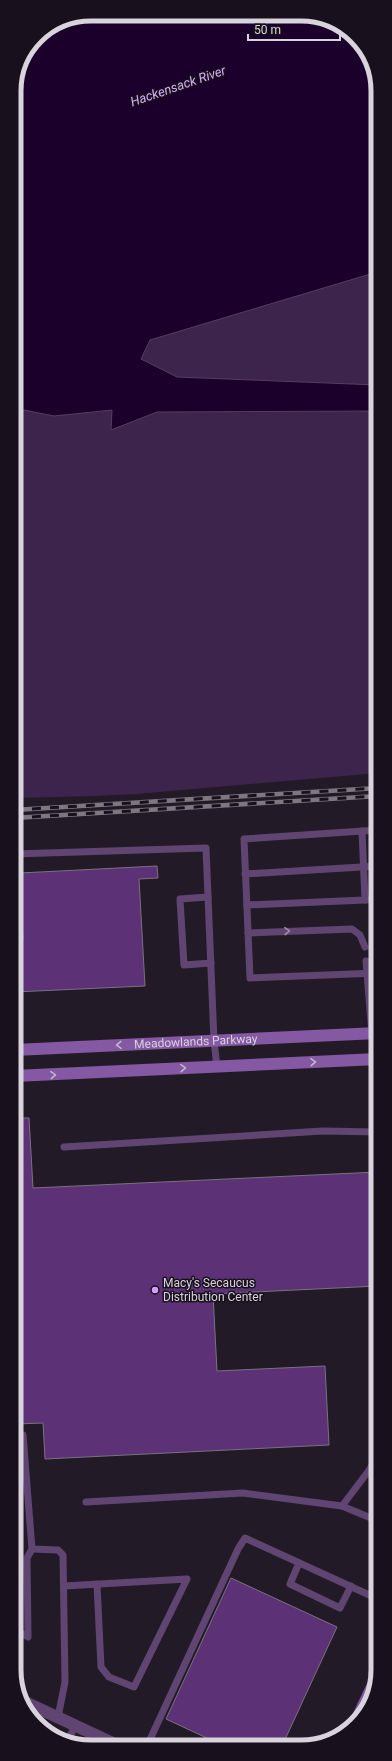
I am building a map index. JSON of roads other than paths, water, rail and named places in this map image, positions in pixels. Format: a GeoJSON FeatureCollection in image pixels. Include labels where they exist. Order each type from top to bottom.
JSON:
{"type":"FeatureCollection","features":[{"type":"Feature","properties":{"kind":"street","name":"Meadowlands Parkway"},"geometry":{"type":"LineString","coordinates":[[21,1050],[371,1033]]}},
{"type":"Feature","properties":{"kind":"street"},"geometry":{"type":"LineString","coordinates":[[21,1076],[371,1059]]}},
{"type":"Feature","properties":{"kind":"street"},"geometry":{"type":"LineString","coordinates":[[30,1704],[106,1740]]}},
{"type":"Feature","properties":{"kind":"lane"},"geometry":{"type":"LineString","coordinates":[[371,830],[244,839],[250,978],[371,974]]}},
{"type":"Feature","properties":{"kind":"lane"},"geometry":{"type":"LineString","coordinates":[[362,831],[365,900]]}},
{"type":"Feature","properties":{"kind":"lane"},"geometry":{"type":"LineString","coordinates":[[21,854],[206,848],[214,1041],[217,1067]]}},
{"type":"Feature","properties":{"kind":"lane"},"geometry":{"type":"LineString","coordinates":[[246,874],[371,866]]}},
{"type":"Feature","properties":{"kind":"lane"},"geometry":{"type":"LineString","coordinates":[[208,897],[180,899],[184,965],[211,963]]}},
{"type":"Feature","properties":{"kind":"lane"},"geometry":{"type":"LineString","coordinates":[[247,905],[371,900]]}},
{"type":"Feature","properties":{"kind":"lane"},"geometry":{"type":"LineString","coordinates":[[248,933],[352,929],[360,935],[365,947]]}},
{"type":"Feature","properties":{"kind":"lane"},"geometry":{"type":"LineString","coordinates":[[366,961],[371,1004]]}},
{"type":"Feature","properties":{"kind":"lane"},"geometry":{"type":"LineString","coordinates":[[64,1147],[323,1131],[371,1132]]}},
{"type":"Feature","properties":{"kind":"lane"},"geometry":{"type":"LineString","coordinates":[[21,1633],[28,1637],[27,1558],[32,1549],[23,1435]]}},
{"type":"Feature","properties":{"kind":"lane"},"geometry":{"type":"LineString","coordinates":[[342,1506],[370,1469]]}},
{"type":"Feature","properties":{"kind":"lane"},"geometry":{"type":"LineString","coordinates":[[86,1502],[243,1493],[342,1506],[371,1519]]}},
{"type":"Feature","properties":{"kind":"lane"},"geometry":{"type":"LineString","coordinates":[[150,1740],[238,1549],[245,1538],[371,1596]]}},
{"type":"Feature","properties":{"kind":"lane"},"geometry":{"type":"LineString","coordinates":[[32,1549],[58,1550],[63,1555],[65,1682],[58,1717]]}},
{"type":"Feature","properties":{"kind":"lane"},"geometry":{"type":"LineString","coordinates":[[299,1563],[290,1584],[340,1608],[351,1586]]}},
{"type":"Feature","properties":{"kind":"lane"},"geometry":{"type":"LineString","coordinates":[[64,1586],[97,1584],[187,1579],[134,1687],[109,1677],[101,1667],[97,1584]]}},
{"type":"Feature","properties":{"kind":"lane"},"geometry":{"type":"LineString","coordinates":[[70,1737],[76,1726]]}},
{"type":"Feature","properties":{"kind":"water","name":"Hackensack River"},"geometry":{"type":"Polygon","coordinates":[[[91,21],[301,21],[315,22],[324,25],[336,30],[347,38],[354,45],[364,60],[369,73],[371,91],[371,274],[150,340],[141,359],[177,377],[371,385],[371,411],[157,412],[111,430],[112,410],[54,416],[21,409],[21,86],[23,73],[35,48],[56,30],[68,25],[91,21]]]}},
{"type":"Feature","properties":{"kind":"railway"},"geometry":{"type":"LineString","coordinates":[[21,810],[371,788]]}},
{"type":"Feature","properties":{"kind":"railway"},"geometry":{"type":"LineString","coordinates":[[21,818],[371,796]]}},
{"type":"Feature","properties":{"kind":"place","name":"Macy's Secaucus Distribution Center"},"geometry":{"type":"Point","coordinates":[155,1290]}}]}
